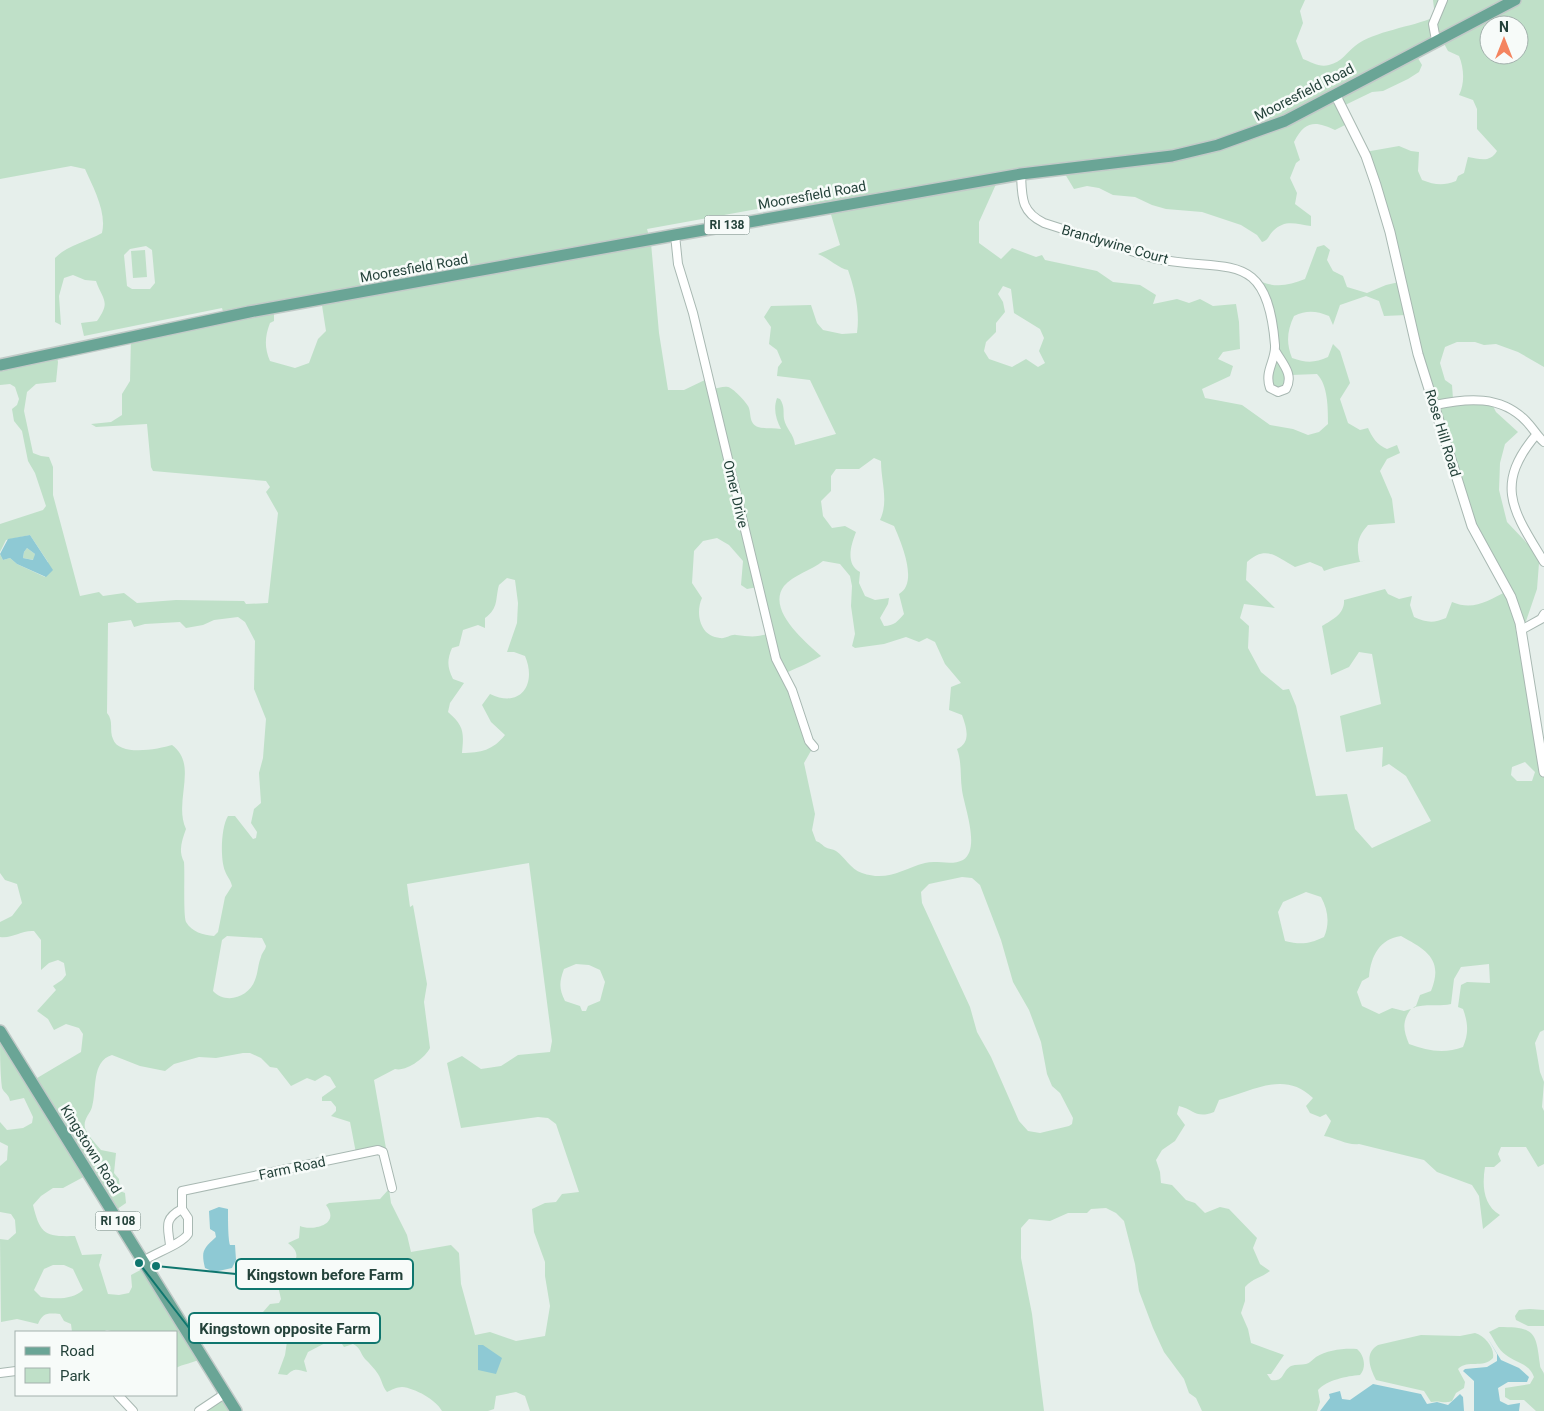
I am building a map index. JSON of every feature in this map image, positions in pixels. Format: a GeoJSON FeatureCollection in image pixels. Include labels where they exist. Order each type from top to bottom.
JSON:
{"type":"FeatureCollection","features":[{"type":"Feature","properties":{"kind":"main road","name":"Mooresfield Road"},"geometry":{"type":"LineString","coordinates":[[0,365],[249,312],[674,235],[1021,174],[1172,156],[1218,145],[1285,121],[1515,0]]}},
{"type":"Feature","properties":{"kind":"main road","name":"Kingstown Road"},"geometry":{"type":"LineString","coordinates":[[0,1031],[236,1411]]}},
{"type":"Feature","properties":{"kind":"street"},"geometry":{"type":"LineString","coordinates":[[1436,40],[1433,24],[1444,0]]}},
{"type":"Feature","properties":{"kind":"street","name":"Rose Hill Road"},"geometry":{"type":"LineString","coordinates":[[1335,94],[1366,156],[1376,185],[1390,232],[1409,319],[1472,526],[1511,597],[1521,630],[1544,772]]}},
{"type":"Feature","properties":{"kind":"street","name":"Brandywine Court"},"geometry":{"type":"LineString","coordinates":[[1021,174],[1023,202],[1033,218],[1044,223],[1153,258],[1171,262],[1224,266],[1245,271],[1256,279],[1265,292],[1276,352],[1289,374],[1290,382],[1286,389],[1278,392],[1270,388],[1266,379],[1276,352]]}},
{"type":"Feature","properties":{"kind":"street","name":"Omer Drive"},"geometry":{"type":"LineString","coordinates":[[674,235],[678,264],[693,312],[771,642],[776,659],[792,690],[809,741],[814,747]]}},
{"type":"Feature","properties":{"kind":"street"},"geometry":{"type":"LineString","coordinates":[[1434,404],[1461,400],[1482,400],[1500,403],[1526,421],[1544,442]]}},
{"type":"Feature","properties":{"kind":"street"},"geometry":{"type":"LineString","coordinates":[[1536,434],[1525,448],[1515,466],[1510,484],[1515,512],[1544,562]]}},
{"type":"Feature","properties":{"kind":"street"},"geometry":{"type":"LineString","coordinates":[[1521,630],[1541,619],[1544,614]]}},
{"type":"Feature","properties":{"kind":"street","name":"Farm Road"},"geometry":{"type":"LineString","coordinates":[[170,1245],[168,1221],[173,1213],[182,1209],[182,1190],[378,1150],[383,1152],[392,1188]]}},
{"type":"Feature","properties":{"kind":"street"},"geometry":{"type":"LineString","coordinates":[[143,1261],[170,1245],[181,1242],[188,1234],[188,1218],[182,1209]]}},
{"type":"Feature","properties":{"kind":"street"},"geometry":{"type":"LineString","coordinates":[[0,1372],[15,1371]]}},
{"type":"Feature","properties":{"kind":"street"},"geometry":{"type":"LineString","coordinates":[[199,1411],[226,1393]]}},
{"type":"Feature","properties":{"kind":"street"},"geometry":{"type":"LineString","coordinates":[[119,1396],[133,1411]]}},
{"type":"Feature","properties":{"kind":"green space"},"geometry":{"type":"Polygon","coordinates":[[[0,0],[1305,0],[1300,11],[1303,23],[1296,41],[1303,59],[1322,66],[1337,62],[1355,46],[1372,37],[1435,17],[1433,0],[1544,0],[1544,367],[1518,352],[1496,344],[1484,345],[1475,342],[1457,342],[1445,347],[1440,363],[1445,380],[1452,385],[1453,399],[1491,402],[1496,412],[1518,432],[1505,444],[1500,463],[1499,490],[1507,522],[1544,561],[1539,563],[1537,589],[1524,627],[1544,748],[1544,1030],[1540,1032],[1535,1043],[1540,1072],[1544,1082],[1542,1107],[1544,1111],[1544,1164],[1538,1167],[1526,1147],[1501,1147],[1498,1154],[1501,1161],[1494,1167],[1485,1167],[1484,1181],[1487,1200],[1494,1211],[1500,1215],[1483,1229],[1479,1196],[1472,1185],[1437,1172],[1424,1160],[1324,1136],[1331,1121],[1326,1114],[1320,1117],[1310,1113],[1306,1106],[1313,1098],[1291,1085],[1268,1085],[1219,1100],[1214,1112],[1203,1115],[1179,1106],[1177,1114],[1185,1125],[1175,1141],[1162,1150],[1156,1160],[1161,1183],[1172,1185],[1186,1200],[1195,1203],[1205,1213],[1220,1207],[1229,1209],[1257,1238],[1253,1248],[1260,1264],[1270,1271],[1245,1287],[1245,1301],[1241,1313],[1248,1329],[1251,1343],[1284,1355],[1271,1374],[1267,1374],[1271,1380],[1279,1380],[1291,1366],[1307,1364],[1316,1357],[1330,1351],[1357,1349],[1361,1354],[1364,1365],[1360,1375],[1332,1381],[1318,1390],[1320,1402],[1317,1411],[1202,1411],[1196,1398],[1189,1393],[1184,1379],[1164,1352],[1153,1328],[1139,1291],[1135,1264],[1124,1221],[1116,1213],[1106,1208],[1091,1209],[1087,1213],[1068,1213],[1050,1221],[1029,1219],[1021,1228],[1021,1258],[1032,1314],[1044,1411],[530,1411],[525,1396],[516,1392],[496,1396],[494,1409],[488,1411],[442,1411],[425,1395],[413,1390],[400,1387],[387,1392],[378,1374],[365,1359],[358,1347],[353,1344],[344,1347],[340,1341],[333,1339],[308,1352],[304,1361],[307,1372],[297,1370],[287,1375],[278,1374],[285,1355],[289,1328],[285,1330],[283,1321],[270,1322],[266,1326],[263,1312],[270,1304],[279,1303],[281,1299],[273,1276],[262,1286],[259,1276],[269,1272],[273,1275],[280,1267],[281,1260],[295,1261],[296,1253],[288,1243],[299,1238],[300,1226],[311,1228],[327,1222],[330,1218],[330,1212],[326,1205],[329,1203],[380,1199],[389,1189],[391,1203],[407,1235],[411,1252],[451,1245],[459,1253],[461,1284],[475,1335],[490,1332],[516,1341],[545,1336],[550,1306],[545,1276],[545,1262],[534,1232],[532,1209],[545,1203],[556,1202],[562,1194],[579,1192],[556,1124],[548,1118],[538,1117],[461,1128],[447,1063],[462,1056],[481,1069],[501,1066],[518,1055],[550,1052],[552,1041],[529,863],[407,884],[410,907],[413,905],[427,984],[424,1002],[430,1048],[424,1056],[410,1066],[395,1069],[374,1080],[387,1154],[356,1153],[350,1122],[331,1116],[336,1111],[336,1107],[331,1101],[322,1101],[322,1097],[336,1087],[330,1077],[325,1075],[315,1081],[307,1078],[291,1086],[277,1068],[270,1067],[261,1058],[250,1053],[216,1058],[199,1057],[174,1064],[165,1071],[140,1066],[112,1055],[105,1058],[101,1063],[96,1077],[92,1107],[86,1119],[85,1128],[101,1150],[116,1153],[114,1173],[119,1179],[120,1191],[125,1193],[126,1203],[113,1212],[89,1174],[63,1188],[53,1188],[41,1196],[33,1205],[38,1222],[45,1232],[50,1234],[75,1236],[82,1255],[102,1254],[99,1265],[108,1294],[119,1295],[129,1293],[132,1287],[131,1275],[146,1267],[203,1358],[178,1367],[178,1331],[72,1331],[71,1324],[64,1321],[60,1314],[44,1315],[38,1324],[17,1319],[1,1322],[0,1239],[8,1240],[16,1233],[15,1220],[11,1214],[0,1212],[0,1166],[7,1160],[8,1146],[0,1142],[0,1122],[7,1130],[23,1128],[32,1123],[33,1117],[24,1098],[10,1101],[2,1088],[0,1031],[32,1081],[81,1052],[83,1034],[79,1028],[66,1024],[54,1030],[48,1019],[37,1011],[56,990],[53,986],[66,975],[64,963],[58,960],[49,963],[41,970],[41,940],[34,931],[9,937],[0,937],[0,922],[12,916],[22,903],[17,884],[5,880],[0,873],[0,554],[3,560],[10,558],[17,564],[45,577],[48,562],[30,535],[6,540],[0,552],[0,524],[43,510],[46,506],[35,473],[28,461],[22,431],[14,421],[12,409],[17,405],[19,399],[15,387],[10,384],[0,385],[0,366],[56,352],[58,362],[56,382],[36,384],[27,392],[24,411],[33,453],[49,457],[53,467],[53,495],[80,596],[99,592],[103,596],[124,593],[137,603],[176,600],[244,601],[246,604],[268,603],[278,513],[266,492],[270,487],[266,481],[153,471],[147,424],[96,427],[91,424],[111,422],[122,415],[122,394],[130,381],[131,336],[224,315],[222,308],[84,336],[81,323],[97,321],[105,305],[96,281],[85,280],[73,275],[64,278],[59,296],[61,325],[55,322],[55,258],[71,247],[102,233],[103,217],[101,208],[85,169],[71,166],[0,179],[0,0]],[[1441,38],[1415,53],[1422,65],[1419,72],[1383,91],[1372,92],[1341,107],[1347,124],[1335,130],[1322,125],[1311,124],[1298,135],[1294,142],[1300,160],[1296,163],[1290,178],[1297,193],[1295,204],[1311,216],[1311,226],[1291,223],[1282,225],[1277,227],[1262,242],[1257,235],[1241,225],[1202,212],[1166,209],[1135,197],[1113,195],[1099,188],[1087,186],[1074,189],[1065,174],[997,182],[979,222],[979,243],[1001,259],[1012,248],[1036,257],[1042,255],[1045,260],[1097,271],[1113,282],[1140,285],[1156,295],[1153,304],[1177,299],[1189,303],[1200,299],[1213,306],[1236,304],[1240,349],[1223,352],[1218,359],[1233,366],[1230,376],[1202,389],[1205,398],[1242,405],[1270,425],[1293,429],[1308,435],[1319,432],[1328,424],[1328,411],[1325,390],[1317,374],[1291,375],[1288,386],[1274,388],[1271,370],[1275,345],[1274,330],[1271,315],[1258,288],[1262,282],[1284,285],[1305,279],[1317,247],[1324,245],[1330,250],[1327,260],[1333,271],[1343,276],[1347,287],[1367,293],[1399,282],[1365,152],[1399,146],[1419,152],[1418,171],[1422,180],[1431,183],[1447,184],[1456,181],[1458,176],[1464,173],[1468,157],[1488,159],[1497,151],[1477,129],[1477,109],[1473,100],[1459,95],[1463,76],[1459,56],[1448,51],[1441,38]],[[806,200],[647,229],[651,243],[659,333],[668,390],[684,390],[709,378],[712,389],[728,387],[739,395],[748,406],[751,420],[758,427],[781,429],[775,410],[777,398],[780,399],[785,423],[795,445],[836,434],[810,380],[777,376],[778,367],[782,362],[777,350],[769,344],[771,327],[764,317],[771,306],[811,305],[817,323],[823,330],[842,334],[857,333],[856,301],[848,270],[841,268],[818,254],[840,245],[830,211],[808,215],[806,200]],[[146,246],[130,249],[124,255],[127,286],[132,289],[150,289],[155,283],[152,250],[146,246]],[[1003,286],[998,294],[1003,302],[1005,312],[996,323],[996,332],[986,342],[984,351],[989,359],[1012,367],[1026,359],[1038,367],[1045,363],[1039,351],[1044,338],[1040,329],[1014,313],[1011,289],[1003,286]],[[1366,296],[1340,305],[1333,325],[1329,316],[1320,313],[1307,312],[1294,316],[1288,337],[1292,358],[1297,360],[1315,361],[1328,357],[1333,344],[1340,351],[1350,383],[1340,399],[1348,423],[1360,430],[1368,428],[1373,438],[1380,445],[1387,449],[1397,445],[1400,453],[1387,459],[1380,471],[1392,499],[1395,523],[1368,525],[1358,542],[1360,562],[1324,571],[1322,567],[1310,562],[1295,567],[1271,554],[1265,553],[1254,557],[1247,562],[1246,580],[1275,608],[1244,604],[1240,618],[1249,626],[1248,648],[1261,672],[1283,690],[1289,689],[1296,706],[1316,796],[1347,794],[1355,829],[1372,848],[1431,821],[1406,776],[1389,764],[1382,767],[1383,747],[1346,752],[1340,716],[1381,704],[1372,654],[1359,652],[1349,667],[1331,675],[1322,626],[1340,613],[1344,600],[1385,589],[1388,594],[1399,599],[1412,596],[1410,605],[1414,617],[1430,622],[1446,618],[1452,602],[1460,605],[1480,604],[1507,591],[1475,533],[1407,315],[1384,316],[1379,301],[1366,296]],[[321,299],[274,307],[274,321],[270,323],[266,342],[270,361],[295,368],[309,363],[318,339],[326,331],[321,299]],[[874,458],[859,469],[836,469],[831,476],[831,491],[821,501],[823,516],[832,528],[845,526],[856,532],[850,554],[852,564],[860,572],[859,583],[865,596],[875,600],[889,598],[888,604],[880,618],[884,626],[887,626],[898,621],[904,614],[899,594],[905,589],[908,581],[907,562],[894,526],[880,520],[884,506],[881,461],[874,458]],[[717,538],[703,541],[694,551],[692,583],[702,598],[699,617],[704,629],[713,637],[722,638],[734,635],[755,636],[767,634],[758,587],[747,589],[741,585],[743,561],[729,545],[717,538]],[[823,561],[788,582],[780,595],[780,605],[790,625],[821,656],[782,675],[812,749],[804,763],[815,814],[812,830],[816,841],[826,848],[836,851],[858,871],[871,875],[895,874],[925,863],[959,862],[968,854],[971,847],[970,827],[962,790],[957,749],[965,743],[967,734],[962,715],[949,710],[951,687],[961,683],[945,664],[935,642],[927,638],[919,642],[906,637],[884,644],[855,648],[852,646],[855,634],[851,606],[852,586],[850,576],[840,564],[823,561]],[[507,578],[499,585],[495,607],[485,618],[485,628],[478,625],[463,630],[459,646],[452,648],[449,656],[448,664],[453,679],[464,683],[450,703],[448,712],[457,721],[462,730],[462,753],[486,750],[505,735],[491,722],[482,705],[490,694],[501,698],[518,696],[524,691],[527,684],[529,676],[525,656],[514,652],[507,652],[517,623],[518,603],[515,580],[507,578]],[[238,617],[214,620],[203,625],[186,628],[180,622],[145,624],[134,627],[131,620],[108,623],[107,713],[110,719],[113,739],[117,745],[131,750],[140,750],[172,745],[180,753],[185,773],[182,807],[186,829],[181,850],[184,862],[185,918],[188,925],[195,931],[214,936],[218,932],[225,897],[232,886],[223,866],[222,851],[224,828],[228,816],[235,816],[253,839],[256,838],[257,832],[251,823],[254,809],[261,803],[259,773],[263,758],[266,719],[254,689],[255,641],[245,622],[238,617]],[[1525,762],[1512,767],[1511,775],[1517,781],[1532,781],[1535,772],[1525,762]],[[962,877],[929,884],[921,892],[922,903],[970,1007],[977,1032],[991,1057],[1019,1121],[1028,1131],[1040,1133],[1069,1126],[1072,1124],[1073,1118],[1060,1093],[1052,1086],[1047,1074],[1041,1042],[1029,1010],[1013,982],[1001,940],[980,885],[972,878],[962,877]],[[1306,892],[1283,902],[1278,912],[1285,941],[1305,943],[1324,937],[1327,917],[1321,897],[1306,892]],[[227,936],[222,940],[213,991],[224,998],[230,998],[243,995],[248,991],[256,977],[261,955],[266,946],[262,938],[227,936]],[[1401,936],[1382,944],[1374,955],[1369,977],[1362,981],[1357,992],[1362,1006],[1379,1014],[1392,1008],[1404,1011],[1411,1009],[1404,1026],[1409,1044],[1436,1051],[1463,1047],[1467,1028],[1463,1009],[1458,1007],[1461,985],[1467,982],[1490,983],[1489,964],[1461,967],[1454,979],[1451,1004],[1412,1008],[1416,1006],[1420,995],[1431,991],[1435,971],[1434,963],[1425,951],[1401,936]],[[576,964],[564,969],[561,978],[561,989],[565,1001],[580,1006],[582,1011],[586,1011],[588,1006],[600,1001],[605,982],[600,970],[589,965],[576,964]],[[53,1265],[44,1269],[34,1290],[41,1297],[69,1297],[83,1290],[73,1269],[64,1265],[53,1265]]]}},
{"type":"Feature","properties":{"kind":"green space"},"geometry":{"type":"Polygon","coordinates":[[[145,250],[147,277],[133,278],[131,251],[145,250]]]}},
{"type":"Feature","properties":{"kind":"green space"},"geometry":{"type":"Polygon","coordinates":[[[27,548],[35,554],[34,560],[23,558],[27,548]]]}},
{"type":"Feature","properties":{"kind":"green space"},"geometry":{"type":"Polygon","coordinates":[[[1519,1310],[1544,1310],[1544,1326],[1528,1326],[1516,1320],[1515,1316],[1519,1310]]]}},
{"type":"Feature","properties":{"kind":"green space"},"geometry":{"type":"Polygon","coordinates":[[[1499,1327],[1527,1330],[1535,1338],[1540,1366],[1544,1374],[1544,1411],[1536,1411],[1524,1400],[1510,1400],[1505,1397],[1505,1388],[1530,1384],[1534,1377],[1526,1366],[1510,1358],[1498,1347],[1489,1332],[1499,1327]]]}},
{"type":"Feature","properties":{"kind":"green space"},"geometry":{"type":"Polygon","coordinates":[[[1475,1333],[1488,1343],[1492,1350],[1493,1358],[1485,1363],[1466,1365],[1458,1369],[1465,1382],[1464,1388],[1456,1393],[1452,1401],[1431,1402],[1424,1391],[1376,1380],[1372,1371],[1370,1356],[1371,1352],[1378,1345],[1421,1335],[1460,1336],[1475,1333]]]}},
{"type":"Feature","properties":{"kind":"green space"},"geometry":{"type":"Polygon","coordinates":[[[223,1395],[237,1411],[198,1411],[223,1395]]]}},
{"type":"Feature","properties":{"kind":"water"},"geometry":{"type":"Polygon","coordinates":[[[30,535],[53,570],[46,577],[17,564],[10,558],[3,560],[0,554],[8,539],[30,535]],[[27,548],[23,558],[33,560],[35,554],[27,548]]]}},
{"type":"Feature","properties":{"kind":"water"},"geometry":{"type":"Polygon","coordinates":[[[219,1207],[228,1209],[229,1242],[230,1245],[235,1245],[236,1260],[232,1268],[214,1272],[205,1268],[203,1254],[216,1237],[215,1232],[210,1229],[209,1211],[219,1207]]]}},
{"type":"Feature","properties":{"kind":"water"},"geometry":{"type":"Polygon","coordinates":[[[1487,1337],[1501,1360],[1519,1368],[1529,1377],[1527,1382],[1508,1382],[1498,1388],[1500,1401],[1508,1405],[1520,1403],[1519,1411],[1474,1411],[1474,1381],[1463,1371],[1465,1369],[1487,1367],[1497,1361],[1497,1354],[1487,1337]]]}},
{"type":"Feature","properties":{"kind":"water"},"geometry":{"type":"Polygon","coordinates":[[[478,1345],[483,1345],[502,1358],[496,1374],[478,1370],[478,1345]]]}},
{"type":"Feature","properties":{"kind":"water"},"geometry":{"type":"Polygon","coordinates":[[[1373,1384],[1421,1394],[1427,1404],[1437,1402],[1448,1405],[1460,1394],[1463,1397],[1464,1411],[1320,1411],[1330,1398],[1329,1394],[1340,1391],[1342,1399],[1350,1400],[1373,1384]]]}},
{"type":"Feature","properties":{"kind":"place","name":"Kingstown opposite Farm"},"geometry":{"type":"Point","coordinates":[139,1263]}},
{"type":"Feature","properties":{"kind":"place","name":"Kingstown before Farm"},"geometry":{"type":"Point","coordinates":[156,1266]}}]}
